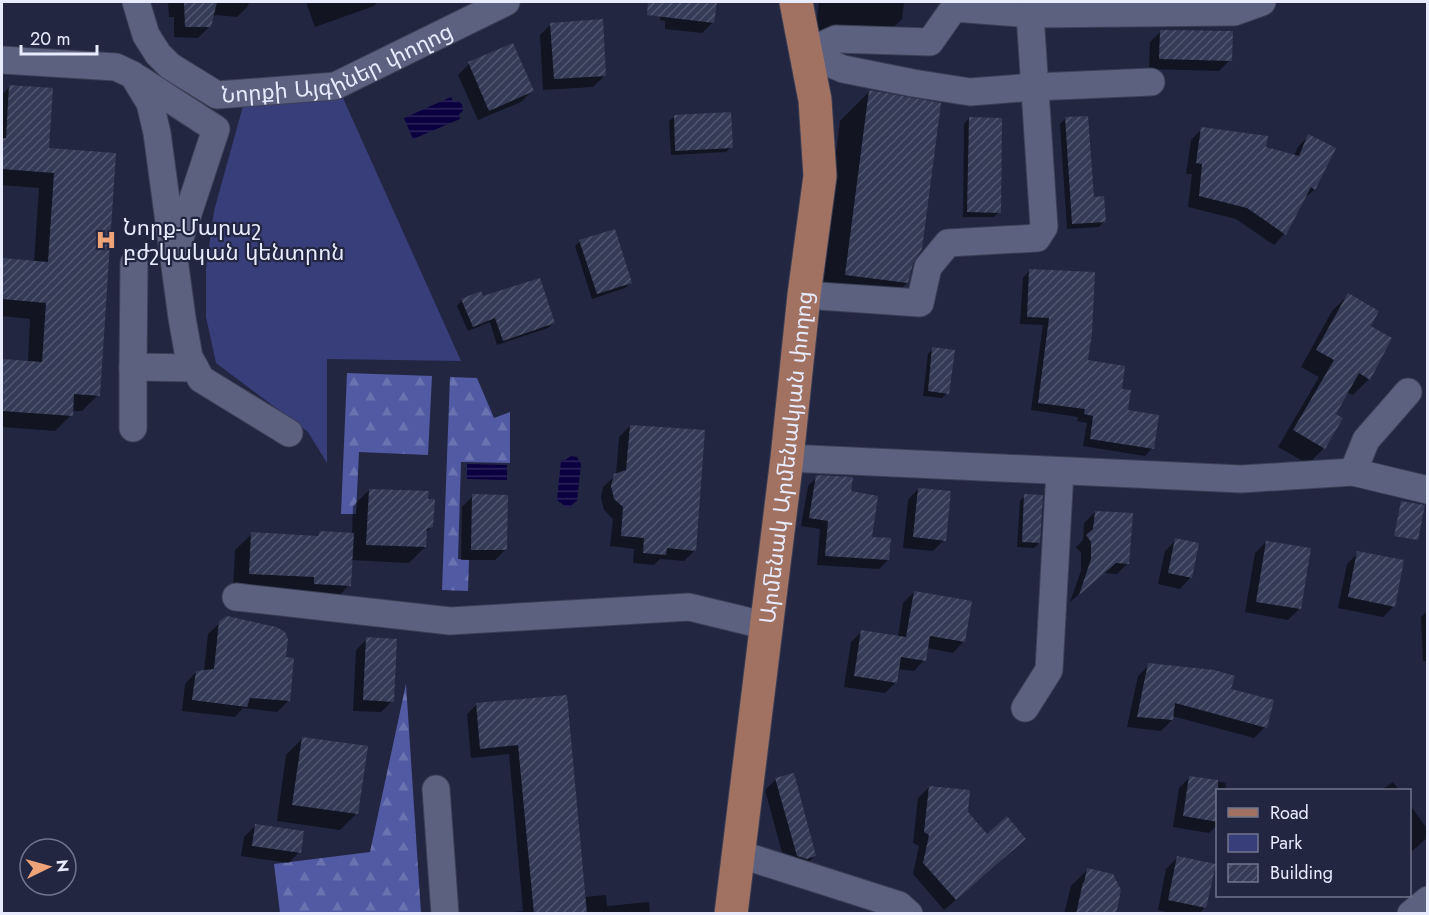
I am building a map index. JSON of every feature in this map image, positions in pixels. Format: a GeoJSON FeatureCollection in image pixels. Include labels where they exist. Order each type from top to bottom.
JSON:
{"type":"FeatureCollection","features":[{"type":"Feature","properties":{"kind":"main road","name":"Արմենակ Արմենակյան փողոց"},"geometry":{"type":"LineString","coordinates":[[731,914],[820,176],[815,100],[796,2]]}},
{"type":"Feature","properties":{"kind":"street","name":"Նորքի Այգիներ փողոց"},"geometry":{"type":"LineString","coordinates":[[136,2],[146,35],[158,54],[166,63],[217,95],[335,86],[506,2]]}},
{"type":"Feature","properties":{"kind":"street"},"geometry":{"type":"LineString","coordinates":[[806,53],[836,39],[930,42],[954,8],[1029,14],[1234,12],[1262,2]]}},
{"type":"Feature","properties":{"kind":"street"},"geometry":{"type":"LineString","coordinates":[[804,295],[920,303],[928,267],[948,243],[1037,238],[1044,228],[1029,14]]}},
{"type":"Feature","properties":{"kind":"street"},"geometry":{"type":"LineString","coordinates":[[806,53],[843,69],[970,92],[1150,82]]}},
{"type":"Feature","properties":{"kind":"street"},"geometry":{"type":"LineString","coordinates":[[2,60],[116,67],[133,75],[216,129],[173,257]]}},
{"type":"Feature","properties":{"kind":"street"},"geometry":{"type":"LineString","coordinates":[[133,75],[150,103],[157,133],[189,357],[201,379],[289,433]]}},
{"type":"Feature","properties":{"kind":"street"},"geometry":{"type":"LineString","coordinates":[[133,428],[134,263]]}},
{"type":"Feature","properties":{"kind":"street"},"geometry":{"type":"LineString","coordinates":[[133,368],[195,368]]}},
{"type":"Feature","properties":{"kind":"street"},"geometry":{"type":"LineString","coordinates":[[1353,472],[1366,440],[1408,392]]}},
{"type":"Feature","properties":{"kind":"street"},"geometry":{"type":"LineString","coordinates":[[787,458],[1241,479],[1353,472],[1428,490]]}},
{"type":"Feature","properties":{"kind":"street"},"geometry":{"type":"LineString","coordinates":[[1025,708],[1049,670],[1060,471]]}},
{"type":"Feature","properties":{"kind":"street"},"geometry":{"type":"LineString","coordinates":[[236,597],[450,621],[689,608],[767,626]]}},
{"type":"Feature","properties":{"kind":"street"},"geometry":{"type":"LineString","coordinates":[[436,789],[445,914]]}},
{"type":"Feature","properties":{"kind":"street"},"geometry":{"type":"LineString","coordinates":[[739,854],[899,905],[909,914]]}},
{"type":"Feature","properties":{"kind":"street"},"geometry":{"type":"LineString","coordinates":[[1411,914],[1428,900]]}},
{"type":"Feature","properties":{"kind":"green space"},"geometry":{"type":"Polygon","coordinates":[[[343,98],[461,361],[327,359],[327,463],[308,432],[216,363],[206,317],[206,269],[214,211],[243,106],[343,98]]]}},
{"type":"Feature","properties":{"kind":"green space"},"geometry":{"type":"Polygon","coordinates":[[[347,373],[432,376],[428,455],[359,452],[356,514],[341,514],[347,373]]]}},
{"type":"Feature","properties":{"kind":"green space"},"geometry":{"type":"Polygon","coordinates":[[[450,377],[477,378],[494,418],[510,412],[510,463],[461,462],[458,559],[469,560],[468,591],[442,590],[450,377]]]}},
{"type":"Feature","properties":{"kind":"green space"},"geometry":{"type":"Polygon","coordinates":[[[406,684],[421,913],[280,913],[274,864],[370,852],[406,684]]]}},
{"type":"Feature","properties":{"kind":"shaded area"},"geometry":{"type":"Polygon","coordinates":[[[451,97],[453,101],[462,104],[463,111],[459,114],[460,119],[413,139],[404,118],[451,97]]]}},
{"type":"Feature","properties":{"kind":"shaded area"},"geometry":{"type":"Polygon","coordinates":[[[571,456],[577,457],[581,464],[577,501],[570,507],[557,500],[561,460],[571,456]]]}},
{"type":"Feature","properties":{"kind":"shaded area"},"geometry":{"type":"Polygon","coordinates":[[[467,464],[507,465],[507,480],[467,479],[467,464]]]}},
{"type":"Feature","properties":{"kind":"building"},"geometry":{"type":"Polygon","coordinates":[[[184,2],[217,2],[211,27],[185,27],[184,2]]]}},
{"type":"Feature","properties":{"kind":"building"},"geometry":{"type":"Polygon","coordinates":[[[648,2],[717,2],[714,23],[647,15],[648,2]]]}},
{"type":"Feature","properties":{"kind":"building"},"geometry":{"type":"Polygon","coordinates":[[[603,19],[606,76],[554,79],[550,23],[603,19]]]}},
{"type":"Feature","properties":{"kind":"building"},"geometry":{"type":"Polygon","coordinates":[[[1160,30],[1233,31],[1232,61],[1159,59],[1160,30]]]}},
{"type":"Feature","properties":{"kind":"building"},"geometry":{"type":"Polygon","coordinates":[[[513,43],[534,91],[489,111],[468,62],[513,43]]]}},
{"type":"Feature","properties":{"kind":"building"},"geometry":{"type":"Polygon","coordinates":[[[9,85],[53,88],[49,148],[116,153],[100,396],[74,394],[73,416],[2,411],[2,359],[42,362],[46,303],[2,299],[2,258],[48,262],[54,173],[2,169],[2,138],[6,138],[9,85]]]}},
{"type":"Feature","properties":{"kind":"building"},"geometry":{"type":"Polygon","coordinates":[[[869,90],[941,103],[922,249],[913,263],[908,283],[845,275],[869,90]]]}},
{"type":"Feature","properties":{"kind":"building"},"geometry":{"type":"Polygon","coordinates":[[[731,112],[733,148],[675,151],[674,115],[731,112]]]}},
{"type":"Feature","properties":{"kind":"building"},"geometry":{"type":"Polygon","coordinates":[[[1088,116],[1094,197],[1104,196],[1106,222],[1072,224],[1065,117],[1088,116]]]}},
{"type":"Feature","properties":{"kind":"building"},"geometry":{"type":"Polygon","coordinates":[[[969,117],[1002,118],[1001,213],[967,212],[969,117]]]}},
{"type":"Feature","properties":{"kind":"building"},"geometry":{"type":"Polygon","coordinates":[[[1201,127],[1268,136],[1266,147],[1299,156],[1308,134],[1336,148],[1315,190],[1311,187],[1286,235],[1247,208],[1199,196],[1202,164],[1196,163],[1201,127]]]}},
{"type":"Feature","properties":{"kind":"building"},"geometry":{"type":"Polygon","coordinates":[[[615,229],[632,283],[597,294],[579,240],[615,229]]]}},
{"type":"Feature","properties":{"kind":"building"},"geometry":{"type":"Polygon","coordinates":[[[1029,269],[1095,272],[1092,333],[1088,360],[1125,366],[1122,389],[1131,390],[1128,410],[1159,415],[1154,449],[1090,439],[1093,416],[1084,414],[1085,409],[1038,403],[1049,318],[1027,317],[1029,269]]]}},
{"type":"Feature","properties":{"kind":"building"},"geometry":{"type":"Polygon","coordinates":[[[540,278],[555,323],[503,341],[495,318],[473,327],[461,299],[481,291],[483,296],[540,278]]]}},
{"type":"Feature","properties":{"kind":"building"},"geometry":{"type":"Polygon","coordinates":[[[1348,293],[1379,311],[1371,326],[1392,338],[1370,380],[1359,373],[1336,414],[1343,418],[1325,449],[1293,430],[1334,360],[1316,350],[1348,293]]]}},
{"type":"Feature","properties":{"kind":"building"},"geometry":{"type":"Polygon","coordinates":[[[932,347],[955,350],[949,394],[928,391],[932,347]]]}},
{"type":"Feature","properties":{"kind":"building"},"geometry":{"type":"Polygon","coordinates":[[[630,425],[705,430],[696,551],[667,548],[666,555],[643,553],[644,538],[621,536],[623,507],[614,499],[611,486],[614,474],[626,470],[630,425]]]}},
{"type":"Feature","properties":{"kind":"building"},"geometry":{"type":"Polygon","coordinates":[[[816,475],[853,477],[851,491],[878,496],[872,537],[891,538],[889,560],[825,556],[828,521],[809,518],[816,475]]]}},
{"type":"Feature","properties":{"kind":"building"},"geometry":{"type":"Polygon","coordinates":[[[918,488],[951,491],[946,541],[913,537],[918,488]]]}},
{"type":"Feature","properties":{"kind":"building"},"geometry":{"type":"Polygon","coordinates":[[[369,489],[429,491],[428,499],[435,499],[433,527],[427,529],[426,547],[366,545],[369,489]]]}},
{"type":"Feature","properties":{"kind":"building"},"geometry":{"type":"Polygon","coordinates":[[[472,494],[508,495],[507,550],[471,550],[472,494]]]}},
{"type":"Feature","properties":{"kind":"building"},"geometry":{"type":"Polygon","coordinates":[[[1024,494],[1043,495],[1040,543],[1022,542],[1024,494]]]}},
{"type":"Feature","properties":{"kind":"building"},"geometry":{"type":"Polygon","coordinates":[[[1401,501],[1425,505],[1418,540],[1394,536],[1401,501]]]}},
{"type":"Feature","properties":{"kind":"building"},"geometry":{"type":"Polygon","coordinates":[[[1095,511],[1133,513],[1129,564],[1116,563],[1079,595],[1091,559],[1091,542],[1086,535],[1093,529],[1095,511]]]}},
{"type":"Feature","properties":{"kind":"building"},"geometry":{"type":"Polygon","coordinates":[[[320,531],[354,533],[351,586],[314,584],[314,577],[249,574],[251,532],[318,536],[320,531]]]}},
{"type":"Feature","properties":{"kind":"building"},"geometry":{"type":"Polygon","coordinates":[[[1175,538],[1199,543],[1192,578],[1168,573],[1175,538]]]}},
{"type":"Feature","properties":{"kind":"building"},"geometry":{"type":"Polygon","coordinates":[[[1266,541],[1311,548],[1301,609],[1256,602],[1266,541]]]}},
{"type":"Feature","properties":{"kind":"building"},"geometry":{"type":"Polygon","coordinates":[[[1357,551],[1404,560],[1395,607],[1348,597],[1357,551]]]}},
{"type":"Feature","properties":{"kind":"building"},"geometry":{"type":"Polygon","coordinates":[[[914,591],[972,601],[965,642],[930,636],[926,661],[901,657],[897,683],[854,676],[861,630],[906,637],[914,591]]]}},
{"type":"Feature","properties":{"kind":"building"},"geometry":{"type":"Polygon","coordinates":[[[227,616],[276,627],[285,632],[288,639],[286,657],[294,658],[290,701],[250,698],[247,707],[192,700],[196,671],[214,669],[219,621],[227,616]]]}},
{"type":"Feature","properties":{"kind":"building"},"geometry":{"type":"Polygon","coordinates":[[[366,637],[397,639],[394,702],[363,700],[366,637]]]}},
{"type":"Feature","properties":{"kind":"building"},"geometry":{"type":"Polygon","coordinates":[[[1148,663],[1214,670],[1235,676],[1231,689],[1274,700],[1267,728],[1175,703],[1173,720],[1137,717],[1148,663]]]}},
{"type":"Feature","properties":{"kind":"building"},"geometry":{"type":"Polygon","coordinates":[[[567,695],[587,914],[534,914],[518,745],[480,749],[476,703],[567,695]]]}},
{"type":"Feature","properties":{"kind":"building"},"geometry":{"type":"Polygon","coordinates":[[[302,737],[368,746],[358,814],[292,805],[302,737]]]}},
{"type":"Feature","properties":{"kind":"building"},"geometry":{"type":"Polygon","coordinates":[[[794,773],[816,856],[807,859],[797,856],[775,778],[794,773]]]}},
{"type":"Feature","properties":{"kind":"building"},"geometry":{"type":"Polygon","coordinates":[[[1189,776],[1218,780],[1216,822],[1183,816],[1189,776]]]}},
{"type":"Feature","properties":{"kind":"building"},"geometry":{"type":"Polygon","coordinates":[[[929,786],[970,790],[968,812],[987,834],[1007,816],[1026,839],[956,900],[923,863],[929,835],[924,832],[929,786]]]}},
{"type":"Feature","properties":{"kind":"building"},"geometry":{"type":"Polygon","coordinates":[[[255,824],[304,831],[301,853],[252,846],[255,824]]]}},
{"type":"Feature","properties":{"kind":"building"},"geometry":{"type":"Polygon","coordinates":[[[1177,856],[1216,864],[1206,908],[1168,900],[1177,856]]]}},
{"type":"Feature","properties":{"kind":"building"},"geometry":{"type":"Polygon","coordinates":[[[1087,868],[1113,874],[1121,890],[1116,914],[1076,914],[1087,868]]]}},
{"type":"Feature","properties":{"kind":"place","name":"Նորք-Մարաշ բժշկական կենտրոն"},"geometry":{"type":"Point","coordinates":[106,240]}}]}
